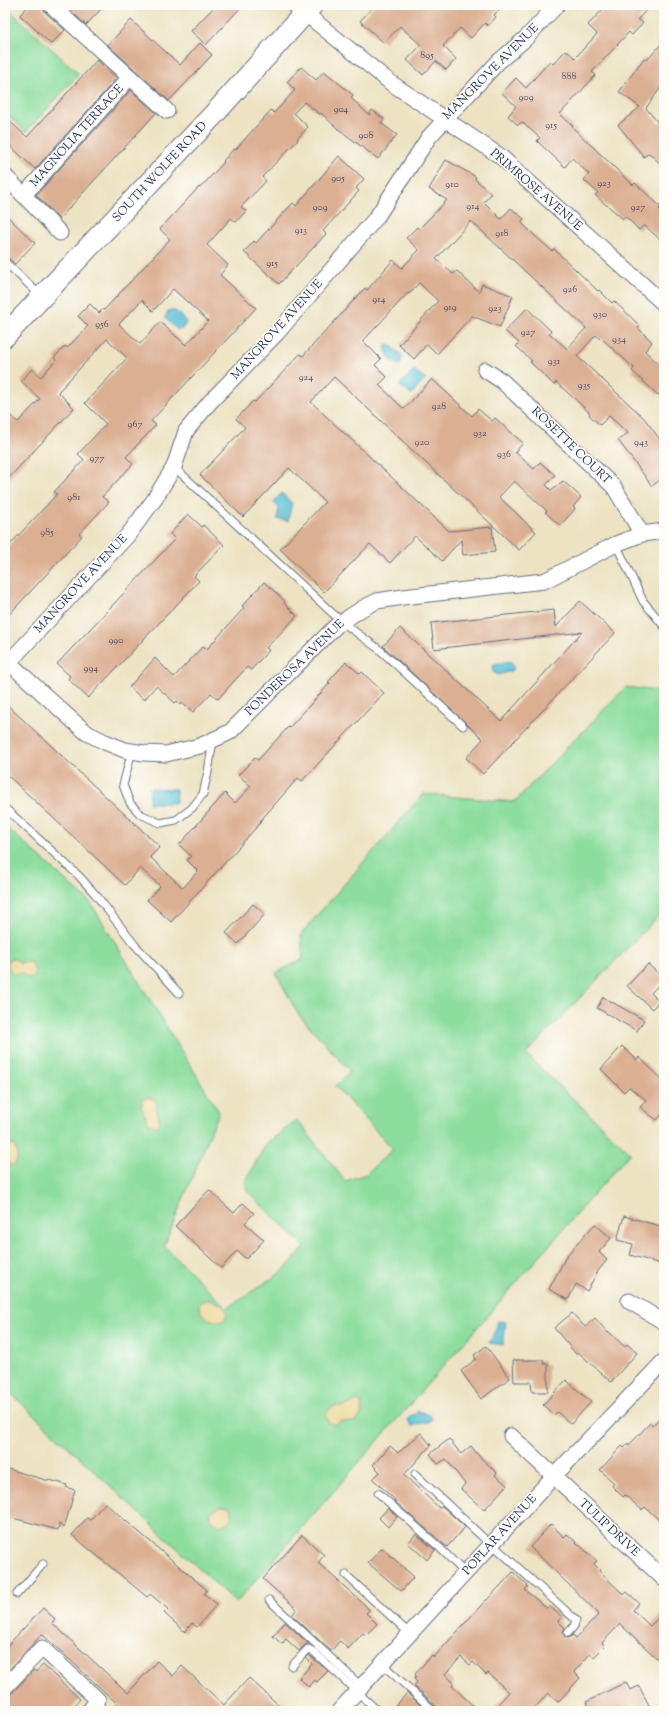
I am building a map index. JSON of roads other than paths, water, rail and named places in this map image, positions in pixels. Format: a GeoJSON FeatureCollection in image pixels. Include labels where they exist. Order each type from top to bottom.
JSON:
{"type":"FeatureCollection","features":[{"type":"Feature","properties":{"kind":"main road","name":"SOUTH WOLFE ROAD"},"geometry":{"type":"LineString","coordinates":[[5,336],[216,112],[304,8]]}},
{"type":"Feature","properties":{"kind":"street"},"geometry":{"type":"LineString","coordinates":[[51,5],[167,111]]}},
{"type":"Feature","properties":{"kind":"street","name":"MANGROVE AVENUE"},"geometry":{"type":"LineString","coordinates":[[7,660],[128,534],[154,500],[174,467],[186,431],[210,402],[277,333],[376,218],[428,137],[444,118],[498,62],[525,39],[557,5]]}},
{"type":"Feature","properties":{"kind":"street","name":"PRIMROSE AVENUE"},"geometry":{"type":"LineString","coordinates":[[304,8],[330,32],[391,83],[500,156],[664,304]]}},
{"type":"Feature","properties":{"kind":"street","name":"MAGNOLIA TERRACE"},"geometry":{"type":"LineString","coordinates":[[24,195],[130,77]]}},
{"type":"Feature","properties":{"kind":"street"},"geometry":{"type":"LineString","coordinates":[[5,176],[60,233]]}},
{"type":"Feature","properties":{"kind":"street","name":"ROSETTE COURT"},"geometry":{"type":"LineString","coordinates":[[485,370],[502,381],[614,487],[642,534]]}},
{"type":"Feature","properties":{"kind":"street","name":"PONDEROSA AVENUE"},"geometry":{"type":"LineString","coordinates":[[7,660],[88,733],[106,742],[132,751],[166,754],[200,746],[230,732],[342,622],[363,608],[384,600],[544,581],[616,544],[642,534],[664,531]]}},
{"type":"Feature","properties":{"kind":"street"},"geometry":{"type":"LineString","coordinates":[[629,1301],[664,1322]]}},
{"type":"Feature","properties":{"kind":"street","name":"POPLAR AVENUE"},"geometry":{"type":"LineString","coordinates":[[339,1711],[553,1477],[660,1367],[664,1361]]}},
{"type":"Feature","properties":{"kind":"street","name":"TULIP DRIVE"},"geometry":{"type":"LineString","coordinates":[[510,1436],[664,1579]]}},
{"type":"Feature","properties":{"kind":"street"},"geometry":{"type":"LineString","coordinates":[[5,1687],[42,1648],[98,1700],[89,1711]]}},
{"type":"Feature","properties":{"kind":"lane"},"geometry":{"type":"LineString","coordinates":[[5,262],[42,297]]}},
{"type":"Feature","properties":{"kind":"lane"},"geometry":{"type":"LineString","coordinates":[[174,467],[342,622],[380,650],[463,726]]}},
{"type":"Feature","properties":{"kind":"lane"},"geometry":{"type":"LineString","coordinates":[[616,544],[643,601],[664,626]]}},
{"type":"Feature","properties":{"kind":"lane"},"geometry":{"type":"LineString","coordinates":[[132,751],[123,785],[130,803],[140,814],[160,823],[176,820],[192,808],[203,794],[213,740]]}},
{"type":"Feature","properties":{"kind":"lane"},"geometry":{"type":"LineString","coordinates":[[5,808],[79,876],[96,895],[134,944],[179,993]]}},
{"type":"Feature","properties":{"kind":"lane"},"geometry":{"type":"LineString","coordinates":[[415,1474],[576,1620],[574,1626],[568,1633]]}},
{"type":"Feature","properties":{"kind":"lane"},"geometry":{"type":"LineString","coordinates":[[378,1493],[439,1547],[465,1573]]}},
{"type":"Feature","properties":{"kind":"lane"},"geometry":{"type":"LineString","coordinates":[[17,1594],[42,1564]]}},
{"type":"Feature","properties":{"kind":"lane"},"geometry":{"type":"LineString","coordinates":[[346,1575],[410,1634]]}},
{"type":"Feature","properties":{"kind":"lane"},"geometry":{"type":"LineString","coordinates":[[269,1600],[359,1689],[378,1711]]}},
{"type":"Feature","properties":{"kind":"lane"},"geometry":{"type":"LineString","coordinates":[[292,1666],[308,1649],[314,1652],[359,1689]]}},
{"type":"Feature","properties":{"kind":"lane"},"geometry":{"type":"LineString","coordinates":[[382,1664],[434,1711]]}},
{"type":"Feature","properties":{"kind":"water"},"geometry":{"type":"Polygon","coordinates":[[[172,310],[184,319],[186,323],[182,329],[177,330],[165,318],[168,311],[172,310]]]}},
{"type":"Feature","properties":{"kind":"water"},"geometry":{"type":"Polygon","coordinates":[[[389,344],[403,356],[400,365],[387,355],[386,345],[389,344]]]}},
{"type":"Feature","properties":{"kind":"water"},"geometry":{"type":"Polygon","coordinates":[[[414,370],[426,379],[411,395],[400,386],[401,383],[414,370]]]}},
{"type":"Feature","properties":{"kind":"water"},"geometry":{"type":"Polygon","coordinates":[[[282,493],[292,503],[288,521],[277,519],[279,508],[273,502],[282,493]]]}},
{"type":"Feature","properties":{"kind":"water"},"geometry":{"type":"Polygon","coordinates":[[[510,661],[514,665],[514,669],[511,671],[498,675],[492,671],[494,664],[510,661]]]}},
{"type":"Feature","properties":{"kind":"water"},"geometry":{"type":"Polygon","coordinates":[[[150,788],[176,789],[176,803],[149,803],[150,788]]]}},
{"type":"Feature","properties":{"kind":"water"},"geometry":{"type":"Polygon","coordinates":[[[498,1321],[506,1322],[503,1345],[489,1343],[494,1335],[498,1321]]]}},
{"type":"Feature","properties":{"kind":"water"},"geometry":{"type":"Polygon","coordinates":[[[418,1411],[430,1415],[432,1419],[431,1421],[412,1426],[408,1420],[418,1411]]]}}]}
